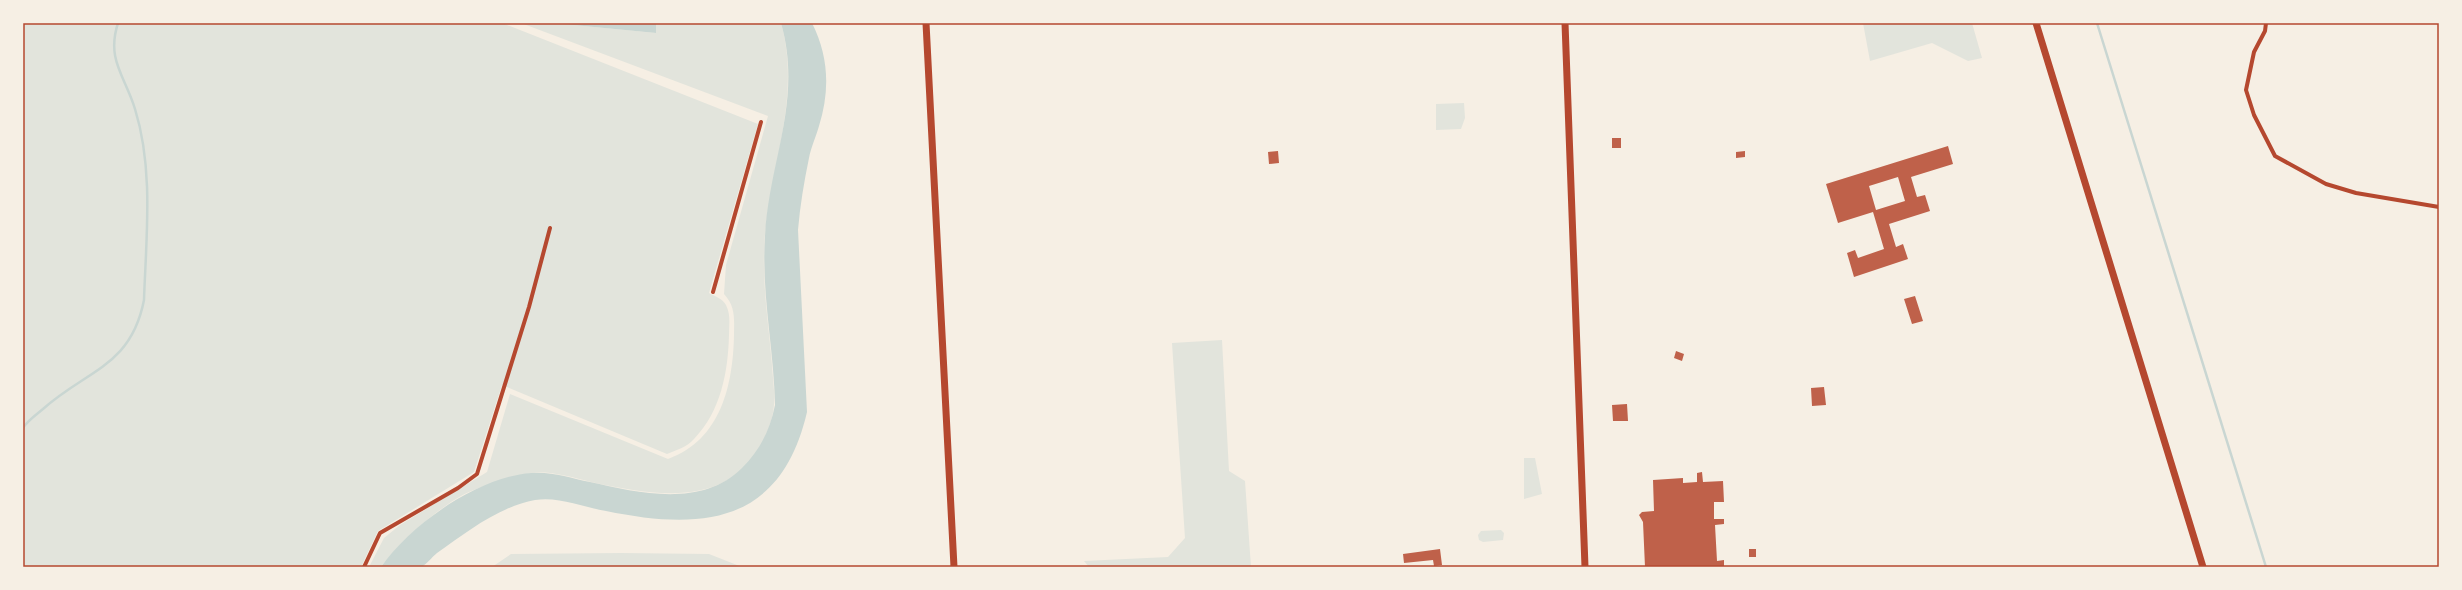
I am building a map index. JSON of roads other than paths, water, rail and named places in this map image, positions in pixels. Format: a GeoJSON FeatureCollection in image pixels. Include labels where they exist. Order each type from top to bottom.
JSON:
{"type":"FeatureCollection","features":[{"type":"Feature","properties":{"kind":"street"},"geometry":{"type":"LineString","coordinates":[[926,23],[954,567]]}},
{"type":"Feature","properties":{"kind":"street"},"geometry":{"type":"LineString","coordinates":[[1565,23],[1586,567]]}},
{"type":"Feature","properties":{"kind":"street"},"geometry":{"type":"LineString","coordinates":[[2036,23],[2203,567]]}},
{"type":"Feature","properties":{"kind":"street"},"geometry":{"type":"LineString","coordinates":[[2266,23],[2265,31],[2254,52],[2246,90],[2254,115],[2276,156],[2326,184],[2356,193],[2439,207]]}},
{"type":"Feature","properties":{"kind":"street"},"geometry":{"type":"LineString","coordinates":[[713,292],[761,122]]}},
{"type":"Feature","properties":{"kind":"street"},"geometry":{"type":"LineString","coordinates":[[364,567],[380,533],[458,488],[476,474],[522,330],[550,228]]}},
{"type":"Feature","properties":{"kind":"waterway"},"geometry":{"type":"LineString","coordinates":[[23,428],[32,418],[59,396],[105,365],[118,354],[129,340],[138,322],[144,300],[147,228],[147,180],[145,156],[135,109],[115,58],[114,47],[118,23]]}},
{"type":"Feature","properties":{"kind":"waterway"},"geometry":{"type":"LineString","coordinates":[[2097,23],[2266,567]]}}]}
